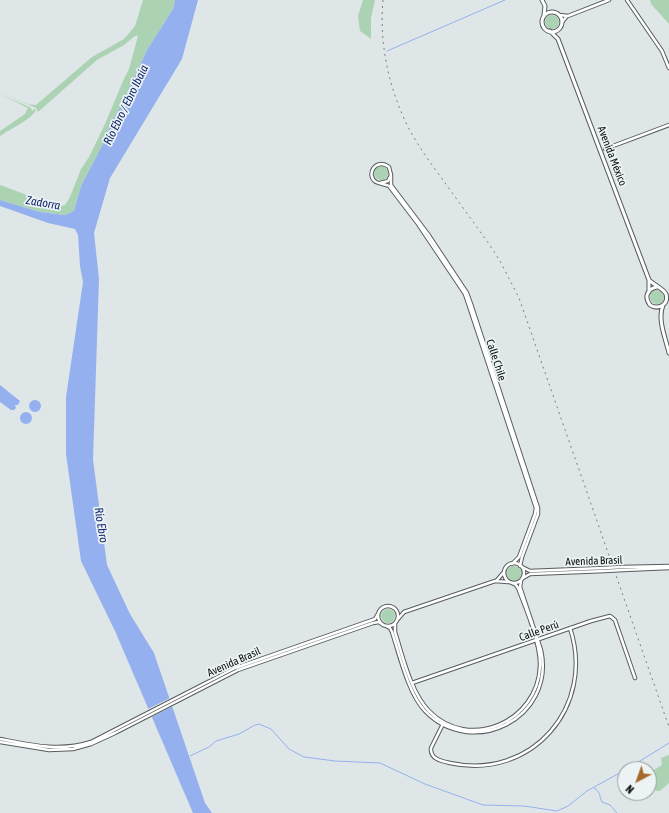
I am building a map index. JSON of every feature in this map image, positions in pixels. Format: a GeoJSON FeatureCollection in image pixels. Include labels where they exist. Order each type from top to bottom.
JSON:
{"type":"FeatureCollection","features":[{"type":"Feature","properties":{"kind":"main road"},"geometry":{"type":"LineString","coordinates":[[542,0],[545,6],[560,15],[562,22],[561,27],[558,30],[546,30],[543,25],[542,20],[545,6]]}},
{"type":"Feature","properties":{"kind":"main road"},"geometry":{"type":"LineString","coordinates":[[544,15],[553,12]]}},
{"type":"Feature","properties":{"kind":"main road","name":"Avenida México"},"geometry":{"type":"LineString","coordinates":[[558,30],[558,39],[649,280],[649,292]]}},
{"type":"Feature","properties":{"kind":"main road","name":"Avenida México"},"geometry":{"type":"LineString","coordinates":[[550,31],[558,39]]}},
{"type":"Feature","properties":{"kind":"main road","name":"Avenida México"},"geometry":{"type":"LineString","coordinates":[[649,280],[657,287]]}},
{"type":"Feature","properties":{"kind":"main road"},"geometry":{"type":"LineString","coordinates":[[661,318],[648,301],[647,295],[657,287],[665,291],[668,298],[660,311],[669,354]]}},
{"type":"Feature","properties":{"kind":"main road"},"geometry":{"type":"LineString","coordinates":[[654,307],[663,305]]}},
{"type":"Feature","properties":{"kind":"street"},"geometry":{"type":"LineString","coordinates":[[562,22],[568,16],[609,0]]}},
{"type":"Feature","properties":{"kind":"street"},"geometry":{"type":"LineString","coordinates":[[626,0],[662,51],[669,68]]}},
{"type":"Feature","properties":{"kind":"street"},"geometry":{"type":"LineString","coordinates":[[560,15],[568,16]]}},
{"type":"Feature","properties":{"kind":"street"},"geometry":{"type":"LineString","coordinates":[[605,149],[669,124]]}},
{"type":"Feature","properties":{"kind":"street"},"geometry":{"type":"LineString","coordinates":[[383,164],[388,167],[391,175],[388,181],[380,183],[374,180],[372,169],[377,165],[383,164]]}},
{"type":"Feature","properties":{"kind":"street","name":"Calle Chile"},"geometry":{"type":"LineString","coordinates":[[391,175],[392,185],[422,226],[468,296],[508,414],[539,510],[522,556],[521,566]]}},
{"type":"Feature","properties":{"kind":"street","name":"Calle Chile"},"geometry":{"type":"LineString","coordinates":[[380,183],[389,186],[418,224],[464,294],[469,306],[536,508],[519,557],[512,564]]}},
{"type":"Feature","properties":{"kind":"street"},"geometry":{"type":"LineString","coordinates":[[665,291],[669,292]]}},
{"type":"Feature","properties":{"kind":"street"},"geometry":{"type":"LineString","coordinates":[[356,627],[379,622],[390,628],[411,684],[424,706],[435,716],[458,728],[471,730],[485,729],[499,725],[511,719],[531,699],[536,688],[540,666],[540,653],[537,640],[516,585],[508,582],[495,581],[404,612],[395,624],[394,632],[411,684],[414,696],[421,707],[430,716],[443,724],[460,731],[480,732],[501,728],[520,716],[532,701],[540,683],[543,660],[537,640],[520,587],[524,573],[521,566],[512,564],[507,566],[504,572],[495,581]]}},
{"type":"Feature","properties":{"kind":"street","name":"Avenida Brasil"},"geometry":{"type":"LineString","coordinates":[[521,566],[530,571],[605,570]]}},
{"type":"Feature","properties":{"kind":"street","name":"Avenida Brasil"},"geometry":{"type":"LineString","coordinates":[[522,580],[530,574],[669,567]]}},
{"type":"Feature","properties":{"kind":"street"},"geometry":{"type":"LineString","coordinates":[[504,572],[508,582]]}},
{"type":"Feature","properties":{"kind":"street"},"geometry":{"type":"LineString","coordinates":[[512,583],[522,580]]}},
{"type":"Feature","properties":{"kind":"street"},"geometry":{"type":"LineString","coordinates":[[356,627],[375,619],[381,609],[387,606],[404,612]]}},
{"type":"Feature","properties":{"kind":"street"},"geometry":{"type":"LineString","coordinates":[[396,609],[398,619]]}},
{"type":"Feature","properties":{"kind":"street"},"geometry":{"type":"LineString","coordinates":[[379,612],[378,618],[384,625],[389,626],[395,624]]}},
{"type":"Feature","properties":{"kind":"street","name":"Calle Perú"},"geometry":{"type":"LineString","coordinates":[[411,684],[607,616],[612,617],[615,620],[635,678]]}},
{"type":"Feature","properties":{"kind":"street","name":"Avenida Brasil"},"geometry":{"type":"LineString","coordinates":[[0,741],[48,748],[70,747],[91,742],[124,727],[235,668],[356,627]]}},
{"type":"Feature","properties":{"kind":"street"},"geometry":{"type":"LineString","coordinates":[[443,724],[431,748],[431,752],[434,757],[446,762],[465,765],[489,765],[517,757],[535,746],[545,738],[557,724],[566,710],[572,692],[576,678],[576,659],[570,628]]}},
{"type":"Feature","properties":{"kind":"green space"},"geometry":{"type":"Polygon","coordinates":[[[143,0],[175,0],[173,9],[147,50],[121,106],[111,123],[106,138],[81,186],[74,211],[65,215],[40,212],[0,200],[0,185],[57,207],[65,205],[70,197],[81,169],[89,157],[105,124],[129,69],[138,36],[135,36],[124,45],[97,60],[38,112],[36,108],[27,104],[36,105],[92,57],[124,39],[135,26],[143,0]]]}},
{"type":"Feature","properties":{"kind":"green space"},"geometry":{"type":"Polygon","coordinates":[[[363,0],[375,0],[371,18],[371,39],[360,31],[358,16],[363,0]]]}},
{"type":"Feature","properties":{"kind":"green space"},"geometry":{"type":"Polygon","coordinates":[[[650,0],[669,0],[669,24],[651,4],[650,0]]]}},
{"type":"Feature","properties":{"kind":"green space"},"geometry":{"type":"Polygon","coordinates":[[[549,15],[555,15],[559,19],[559,25],[555,29],[549,29],[545,25],[545,19],[549,15]]]}},
{"type":"Feature","properties":{"kind":"green space"},"geometry":{"type":"Polygon","coordinates":[[[0,94],[31,108],[32,111],[34,109],[36,110],[25,121],[0,136],[0,131],[25,114],[28,108],[0,94]]]}},
{"type":"Feature","properties":{"kind":"green space"},"geometry":{"type":"Polygon","coordinates":[[[378,166],[384,166],[388,170],[388,176],[384,180],[378,180],[374,176],[374,170],[378,166]]]}},
{"type":"Feature","properties":{"kind":"green space"},"geometry":{"type":"Polygon","coordinates":[[[654,290],[660,290],[664,294],[664,300],[660,304],[654,304],[650,300],[650,294],[654,290]]]}},
{"type":"Feature","properties":{"kind":"green space"},"geometry":{"type":"Polygon","coordinates":[[[514,566],[521,571],[522,574],[517,581],[514,582],[507,577],[506,574],[511,567],[514,566]]]}},
{"type":"Feature","properties":{"kind":"green space"},"geometry":{"type":"Polygon","coordinates":[[[385,609],[391,609],[395,613],[395,619],[391,623],[385,623],[381,619],[381,613],[385,609]]]}},
{"type":"Feature","properties":{"kind":"green space"},"geometry":{"type":"Polygon","coordinates":[[[669,755],[669,783],[660,791],[657,791],[657,768],[662,765],[661,758],[669,755]]]}},
{"type":"Feature","properties":{"kind":"water"},"geometry":{"type":"Polygon","coordinates":[[[175,0],[198,0],[182,59],[110,178],[94,233],[99,279],[93,460],[107,565],[130,614],[154,653],[205,803],[212,813],[193,813],[115,631],[81,561],[66,454],[66,397],[83,282],[80,266],[78,235],[75,229],[48,223],[0,206],[0,200],[40,212],[65,215],[74,211],[81,186],[106,138],[111,123],[121,106],[147,50],[173,9],[175,0]]]}},
{"type":"Feature","properties":{"kind":"water"},"geometry":{"type":"Polygon","coordinates":[[[0,385],[20,401],[18,405],[15,405],[16,408],[14,410],[11,410],[0,402],[0,385]]]}},
{"type":"Feature","properties":{"kind":"water"},"geometry":{"type":"Polygon","coordinates":[[[35,400],[39,402],[41,406],[39,410],[35,412],[31,410],[29,406],[31,402],[35,400]]]}},
{"type":"Feature","properties":{"kind":"water"},"geometry":{"type":"Polygon","coordinates":[[[26,412],[30,414],[32,418],[30,422],[26,424],[22,422],[20,418],[22,414],[26,412]]]}},
{"type":"Feature","properties":{"kind":"pier"},"geometry":{"type":"Polygon","coordinates":[[[172,697],[175,705],[150,718],[146,710],[172,697]]]}},
{"type":"Feature","properties":{"kind":"waterway"},"geometry":{"type":"LineString","coordinates":[[387,51],[505,0]]}},
{"type":"Feature","properties":{"kind":"waterway"},"geometry":{"type":"LineString","coordinates":[[190,756],[209,747],[216,741],[239,734],[259,724],[271,729],[289,749],[304,757],[335,761],[380,763],[425,784],[483,805],[524,806],[557,811],[568,806],[587,791],[617,774]]}},
{"type":"Feature","properties":{"kind":"waterway"},"geometry":{"type":"LineString","coordinates":[[640,761],[669,743]]}},
{"type":"Feature","properties":{"kind":"waterway"},"geometry":{"type":"LineString","coordinates":[[594,788],[599,793],[602,802],[610,805],[617,813]]}},
{"type":"Feature","properties":{"kind":"railway"},"geometry":{"type":"LineString","coordinates":[[383,0],[382,17],[384,50],[391,82],[402,114],[409,129],[425,155],[500,261],[519,298],[669,727]]}},
{"type":"Feature","properties":{"kind":"water label","name":"Río Ebro / Ebro Ibaia"},"geometry":{"type":"Point","coordinates":[126,105]}},
{"type":"Feature","properties":{"kind":"water label","name":"Zadorra"},"geometry":{"type":"Point","coordinates":[43,203]}},
{"type":"Feature","properties":{"kind":"water label","name":"Río Ebro"},"geometry":{"type":"Point","coordinates":[101,525]}}]}
